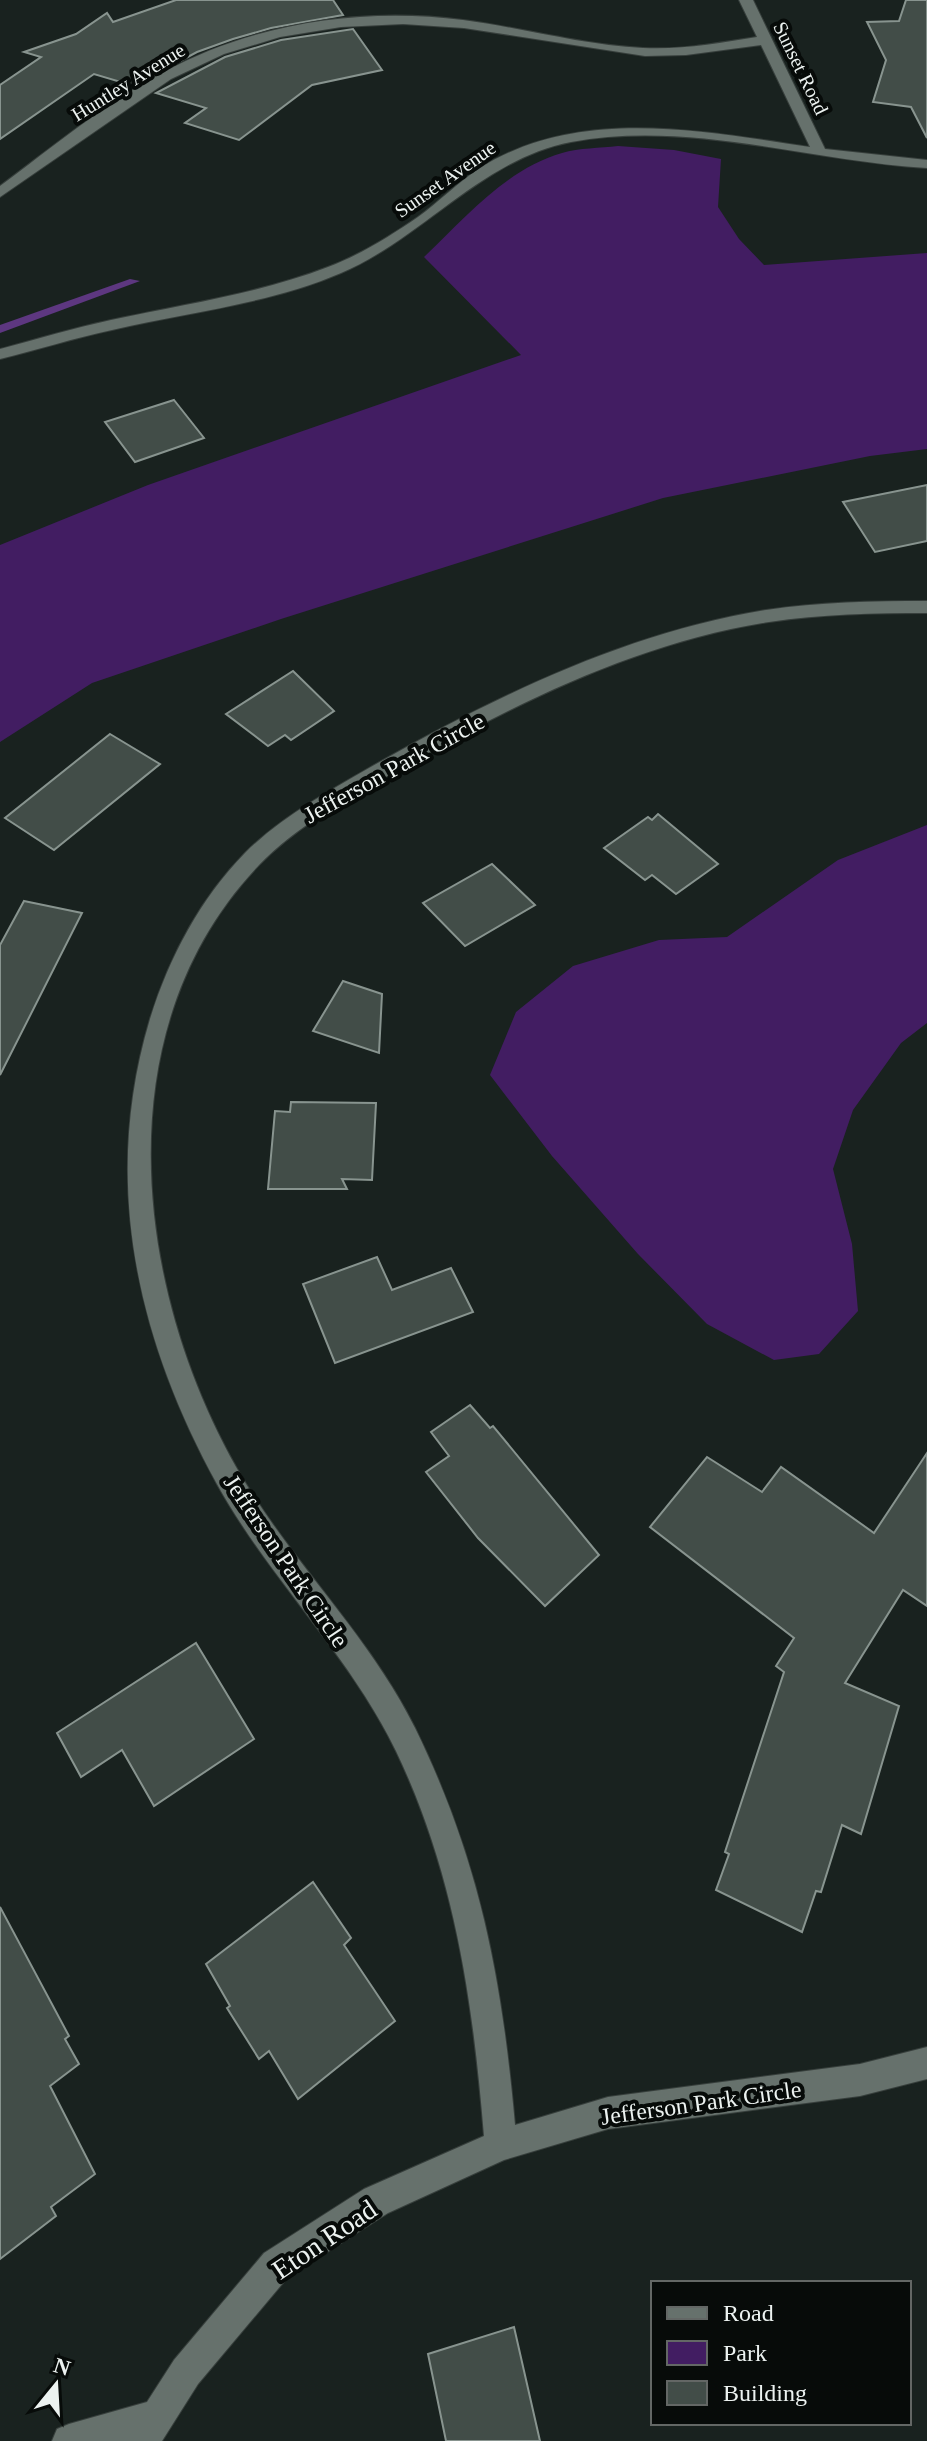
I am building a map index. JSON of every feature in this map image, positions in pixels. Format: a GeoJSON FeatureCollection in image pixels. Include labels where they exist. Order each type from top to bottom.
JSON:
{"type":"FeatureCollection","features":[{"type":"Feature","properties":{"kind":"street","name":"Sunset Road"},"geometry":{"type":"LineString","coordinates":[[746,0],[820,153]]}},
{"type":"Feature","properties":{"kind":"street","name":"Huntley Avenue"},"geometry":{"type":"LineString","coordinates":[[0,193],[128,102],[191,63],[262,37],[343,21],[434,21],[598,47],[673,52],[765,40]]}},
{"type":"Feature","properties":{"kind":"street","name":"Sunset Avenue"},"geometry":{"type":"LineString","coordinates":[[0,354],[110,325],[233,301],[336,270],[422,221],[484,172],[545,144],[605,133],[653,131],[927,164]]}},
{"type":"Feature","properties":{"kind":"street","name":"Jefferson Park Circle"},"geometry":{"type":"LineString","coordinates":[[927,607],[859,606],[800,612],[713,627],[546,687],[419,748],[303,816],[256,856],[209,912],[177,972],[151,1042],[139,1102],[135,1182],[145,1265],[169,1349],[225,1472],[277,1556],[382,1696],[431,1795],[469,1906],[491,2031],[501,2145],[608,2113],[860,2080],[927,2063]]}},
{"type":"Feature","properties":{"kind":"street","name":"Eton Road"},"geometry":{"type":"LineString","coordinates":[[69,2441],[149,2429],[186,2372],[276,2265],[376,2201],[501,2145]]}},
{"type":"Feature","properties":{"kind":"green space"},"geometry":{"type":"Polygon","coordinates":[[[618,146],[674,150],[721,159],[718,207],[739,239],[764,265],[927,253],[927,449],[870,456],[663,498],[281,619],[92,683],[0,742],[0,545],[148,485],[521,355],[424,257],[487,196],[542,160],[582,149],[618,146]]]}},
{"type":"Feature","properties":{"kind":"green space"},"geometry":{"type":"Polygon","coordinates":[[[927,825],[927,1023],[901,1043],[853,1110],[833,1169],[852,1244],[858,1311],[819,1354],[774,1360],[707,1324],[638,1254],[552,1156],[490,1075],[516,1012],[573,966],[659,940],[727,937],[838,860],[927,825]]]}},
{"type":"Feature","properties":{"kind":"building"},"geometry":{"type":"Polygon","coordinates":[[[176,0],[333,0],[343,15],[271,28],[233,39],[197,52],[134,86],[94,74],[0,139],[0,85],[41,57],[24,52],[76,34],[107,13],[113,22],[176,0]]]}},
{"type":"Feature","properties":{"kind":"building"},"geometry":{"type":"Polygon","coordinates":[[[906,0],[927,0],[927,138],[911,107],[873,102],[886,60],[867,22],[899,21],[906,0]]]}},
{"type":"Feature","properties":{"kind":"building"},"geometry":{"type":"Polygon","coordinates":[[[353,29],[382,70],[312,85],[239,140],[185,123],[206,108],[156,93],[225,57],[281,40],[353,29]]]}},
{"type":"Feature","properties":{"kind":"building"},"geometry":{"type":"Polygon","coordinates":[[[174,400],[204,438],[135,462],[105,422],[174,400]]]}},
{"type":"Feature","properties":{"kind":"building"},"geometry":{"type":"Polygon","coordinates":[[[927,485],[927,541],[875,552],[843,502],[927,485]]]}},
{"type":"Feature","properties":{"kind":"building"},"geometry":{"type":"Polygon","coordinates":[[[293,671],[334,711],[291,740],[285,735],[268,746],[226,714],[293,671]]]}},
{"type":"Feature","properties":{"kind":"building"},"geometry":{"type":"Polygon","coordinates":[[[110,734],[160,764],[54,850],[5,818],[110,734]]]}},
{"type":"Feature","properties":{"kind":"building"},"geometry":{"type":"Polygon","coordinates":[[[658,814],[718,864],[676,894],[652,875],[645,880],[604,848],[648,817],[652,820],[658,814]]]}},
{"type":"Feature","properties":{"kind":"building"},"geometry":{"type":"Polygon","coordinates":[[[492,864],[535,905],[465,946],[423,903],[492,864]]]}},
{"type":"Feature","properties":{"kind":"building"},"geometry":{"type":"Polygon","coordinates":[[[24,901],[82,913],[0,1075],[0,945],[24,901]]]}},
{"type":"Feature","properties":{"kind":"building"},"geometry":{"type":"Polygon","coordinates":[[[343,981],[382,994],[379,1053],[313,1031],[343,981]]]}},
{"type":"Feature","properties":{"kind":"building"},"geometry":{"type":"Polygon","coordinates":[[[291,1102],[376,1103],[372,1180],[342,1179],[347,1189],[268,1189],[275,1111],[290,1112],[291,1102]]]}},
{"type":"Feature","properties":{"kind":"building"},"geometry":{"type":"Polygon","coordinates":[[[377,1257],[392,1290],[451,1268],[473,1312],[335,1363],[303,1284],[377,1257]]]}},
{"type":"Feature","properties":{"kind":"building"},"geometry":{"type":"Polygon","coordinates":[[[470,1405],[490,1428],[493,1426],[599,1555],[545,1606],[478,1538],[426,1472],[449,1456],[431,1432],[470,1405]]]}},
{"type":"Feature","properties":{"kind":"building"},"geometry":{"type":"Polygon","coordinates":[[[927,1453],[927,1606],[903,1590],[845,1683],[899,1706],[861,1834],[842,1825],[821,1892],[816,1891],[802,1932],[716,1890],[729,1854],[725,1852],[784,1672],[776,1666],[794,1638],[650,1527],[707,1457],[762,1492],[781,1467],[874,1533],[927,1453]]]}},
{"type":"Feature","properties":{"kind":"building"},"geometry":{"type":"Polygon","coordinates":[[[196,1643],[254,1739],[154,1806],[122,1750],[81,1777],[57,1733],[196,1643]]]}},
{"type":"Feature","properties":{"kind":"building"},"geometry":{"type":"Polygon","coordinates":[[[313,1882],[351,1938],[344,1945],[395,2021],[298,2099],[269,2051],[259,2059],[227,2008],[230,2006],[206,1964],[313,1882]]]}},
{"type":"Feature","properties":{"kind":"building"},"geometry":{"type":"Polygon","coordinates":[[[0,1907],[69,2036],[65,2039],[79,2064],[50,2086],[95,2174],[51,2207],[56,2216],[0,2259],[0,1907]]]}},
{"type":"Feature","properties":{"kind":"building"},"geometry":{"type":"Polygon","coordinates":[[[514,2327],[540,2441],[446,2441],[428,2354],[514,2327]]]}},
{"type":"Feature","properties":{"kind":"waterway"},"geometry":{"type":"LineString","coordinates":[[0,329],[134,281]]}}]}
